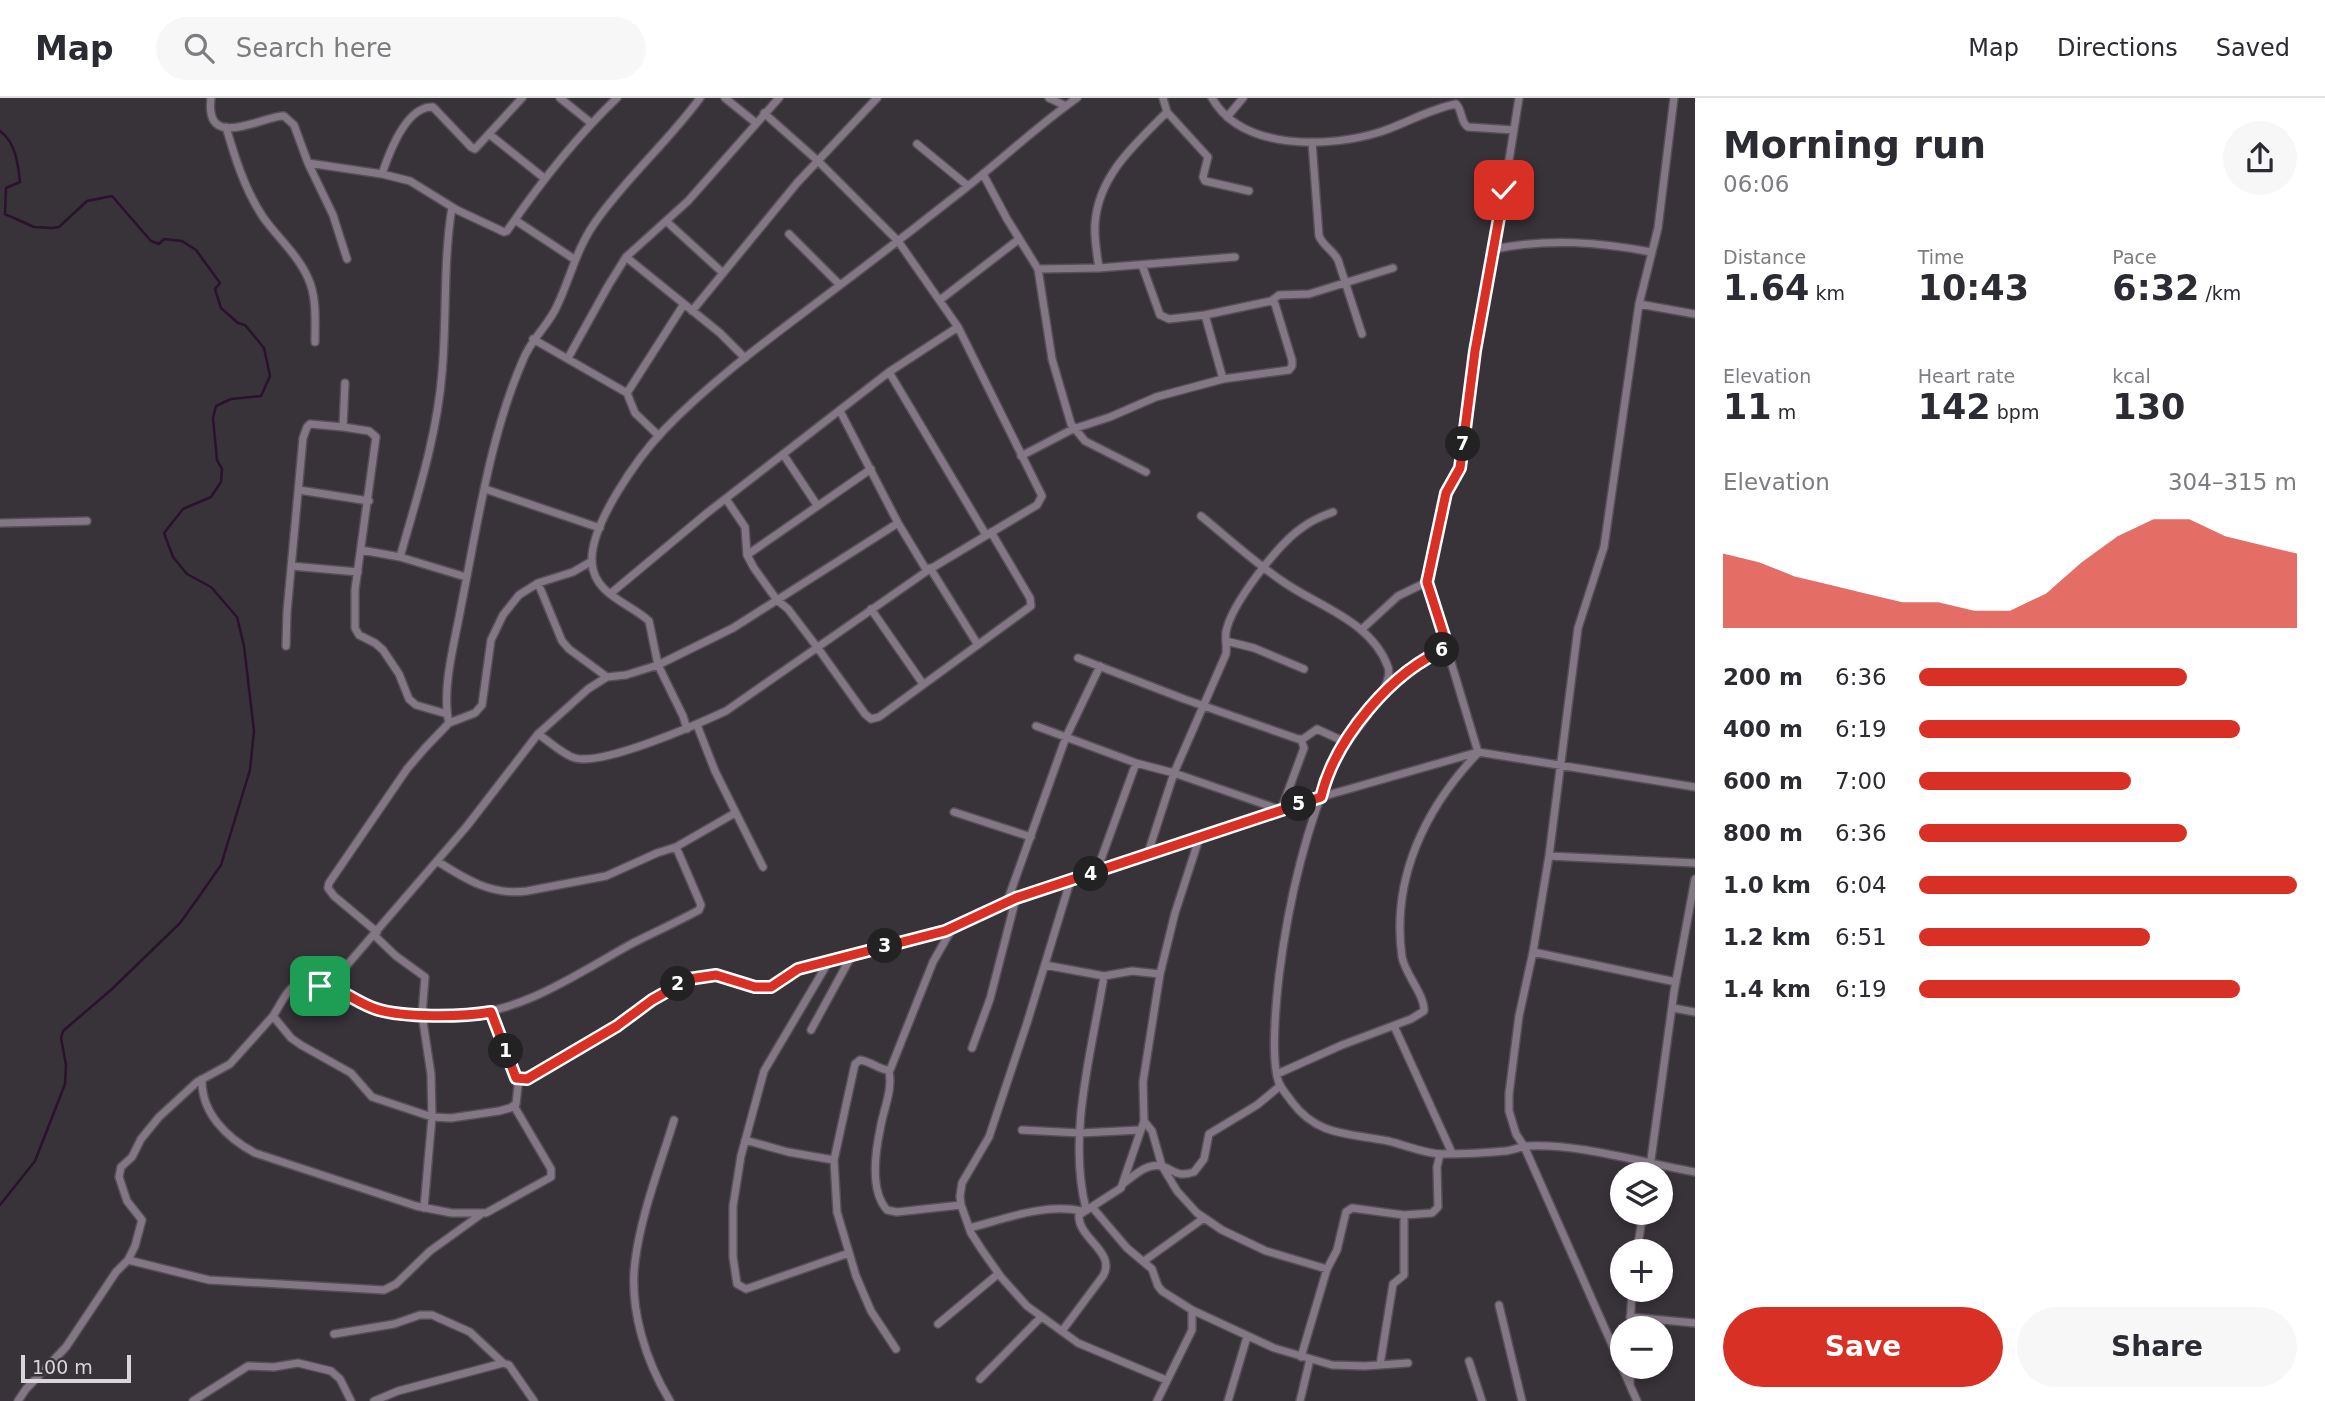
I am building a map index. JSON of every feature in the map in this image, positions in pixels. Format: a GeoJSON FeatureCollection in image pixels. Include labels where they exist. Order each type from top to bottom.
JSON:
{"type":"FeatureCollection","features":[{"type":"Feature","properties":{"kind":"street"},"geometry":{"type":"LineString","coordinates":[[211,98],[211,112],[217,122],[226,127],[239,128],[279,115],[294,125],[308,163],[333,215],[347,259]]}},
{"type":"Feature","properties":{"kind":"street"},"geometry":{"type":"LineString","coordinates":[[383,174],[397,134],[429,106],[473,149],[478,147],[522,98]]}},
{"type":"Feature","properties":{"kind":"street"},"geometry":{"type":"LineString","coordinates":[[560,98],[591,123]]}},
{"type":"Feature","properties":{"kind":"street"},"geometry":{"type":"LineString","coordinates":[[308,163],[383,174],[410,181],[452,207],[504,232],[508,231],[544,178],[591,123],[617,98]]}},
{"type":"Feature","properties":{"kind":"street"},"geometry":{"type":"LineString","coordinates":[[424,1208],[432,1117],[431,1074],[422,1015],[425,977],[396,956],[376,933],[334,896],[328,886],[407,769],[448,718],[447,697],[454,645],[485,489],[513,384],[533,339],[553,314],[574,259],[594,223],[700,98]]}},
{"type":"Feature","properties":{"kind":"street"},"geometry":{"type":"LineString","coordinates":[[725,98],[755,123]]}},
{"type":"Feature","properties":{"kind":"street"},"geometry":{"type":"LineString","coordinates":[[568,358],[626,257],[688,201],[779,98]]}},
{"type":"Feature","properties":{"kind":"street"},"geometry":{"type":"LineString","coordinates":[[692,311],[818,161],[877,98]]}},
{"type":"Feature","properties":{"kind":"street"},"geometry":{"type":"LineString","coordinates":[[1051,98],[1066,106]]}},
{"type":"Feature","properties":{"kind":"street"},"geometry":{"type":"LineString","coordinates":[[687,729],[658,665],[649,621],[610,594],[595,575],[592,561],[600,528],[621,485],[659,436],[745,358],[968,187],[1077,98]]}},
{"type":"Feature","properties":{"kind":"street"},"geometry":{"type":"LineString","coordinates":[[1163,98],[1167,113],[1207,155],[1205,181],[1250,191]]}},
{"type":"Feature","properties":{"kind":"street"},"geometry":{"type":"LineString","coordinates":[[1212,98],[1227,117],[1260,135],[1312,142],[1343,142],[1456,104],[1462,122],[1468,128],[1514,130]]}},
{"type":"Feature","properties":{"kind":"street"},"geometry":{"type":"LineString","coordinates":[[1227,117],[1243,98]]}},
{"type":"Feature","properties":{"kind":"street"},"geometry":{"type":"LineString","coordinates":[[1478,752],[1427,582],[1446,493],[1460,468],[1475,351],[1495,249],[1519,98]]}},
{"type":"Feature","properties":{"kind":"street"},"geometry":{"type":"LineString","coordinates":[[1637,1401],[1524,1146],[1511,1123],[1509,1094],[1524,989],[1549,856],[1578,628],[1604,547],[1639,304],[1660,221],[1674,98]]}},
{"type":"Feature","properties":{"kind":"street"},"geometry":{"type":"LineString","coordinates":[[538,734],[574,758],[586,759],[631,748],[697,725],[726,711],[929,569],[1041,501],[1041,496],[958,327],[898,241],[818,161],[764,113]]}},
{"type":"Feature","properties":{"kind":"street"},"geometry":{"type":"LineString","coordinates":[[1099,268],[1095,227],[1098,206],[1107,182],[1122,159],[1167,113]]}},
{"type":"Feature","properties":{"kind":"street"},"geometry":{"type":"LineString","coordinates":[[226,127],[236,163],[249,192],[263,216],[309,278],[314,300],[315,342]]}},
{"type":"Feature","properties":{"kind":"street"},"geometry":{"type":"LineString","coordinates":[[489,134],[544,178]]}},
{"type":"Feature","properties":{"kind":"street"},"geometry":{"type":"LineString","coordinates":[[1312,142],[1319,236],[1321,242],[1334,252],[1362,334]]}},
{"type":"Feature","properties":{"kind":"street"},"geometry":{"type":"LineString","coordinates":[[918,144],[968,187]]}},
{"type":"Feature","properties":{"kind":"street"},"geometry":{"type":"LineString","coordinates":[[984,174],[1038,269],[1052,359],[1073,429],[1085,441],[1146,472]]}},
{"type":"Feature","properties":{"kind":"street"},"geometry":{"type":"LineString","coordinates":[[400,557],[426,462],[437,409],[442,374],[446,245],[452,207]]}},
{"type":"Feature","properties":{"kind":"street"},"geometry":{"type":"LineString","coordinates":[[514,220],[574,259]]}},
{"type":"Feature","properties":{"kind":"street"},"geometry":{"type":"LineString","coordinates":[[666,220],[723,273]]}},
{"type":"Feature","properties":{"kind":"street"},"geometry":{"type":"LineString","coordinates":[[789,234],[840,285]]}},
{"type":"Feature","properties":{"kind":"street"},"geometry":{"type":"LineString","coordinates":[[940,300],[1019,239]]}},
{"type":"Feature","properties":{"kind":"street"},"geometry":{"type":"LineString","coordinates":[[1495,249],[1518,244],[1580,241],[1651,252]]}},
{"type":"Feature","properties":{"kind":"street"},"geometry":{"type":"LineString","coordinates":[[626,257],[720,333],[745,358]]}},
{"type":"Feature","properties":{"kind":"street"},"geometry":{"type":"LineString","coordinates":[[1038,269],[1099,268],[1235,257]]}},
{"type":"Feature","properties":{"kind":"street"},"geometry":{"type":"LineString","coordinates":[[1142,265],[1160,315],[1169,319],[1271,302],[1279,295],[1309,294],[1393,268]]}},
{"type":"Feature","properties":{"kind":"street"},"geometry":{"type":"LineString","coordinates":[[1021,456],[1073,429],[1110,417],[1156,397],[1223,379],[1291,368],[1292,360],[1275,304],[1271,302]]}},
{"type":"Feature","properties":{"kind":"street"},"geometry":{"type":"LineString","coordinates":[[627,393],[684,304]]}},
{"type":"Feature","properties":{"kind":"street"},"geometry":{"type":"LineString","coordinates":[[1639,304],[1695,314]]}},
{"type":"Feature","properties":{"kind":"street"},"geometry":{"type":"LineString","coordinates":[[1205,315],[1223,379]]}},
{"type":"Feature","properties":{"kind":"street"},"geometry":{"type":"LineString","coordinates":[[610,594],[726,499],[889,372],[958,327]]}},
{"type":"Feature","properties":{"kind":"street"},"geometry":{"type":"LineString","coordinates":[[533,339],[627,393],[635,413],[659,436]]}},
{"type":"Feature","properties":{"kind":"street"},"geometry":{"type":"LineString","coordinates":[[726,499],[745,527],[747,555],[777,600],[788,609],[871,719],[879,716],[1029,608],[1032,604],[889,372]]}},
{"type":"Feature","properties":{"kind":"street"},"geometry":{"type":"LineString","coordinates":[[343,427],[345,383]]}},
{"type":"Feature","properties":{"kind":"street"},"geometry":{"type":"LineString","coordinates":[[840,411],[898,523],[978,645]]}},
{"type":"Feature","properties":{"kind":"street"},"geometry":{"type":"LineString","coordinates":[[286,646],[300,460],[307,427],[312,423],[369,431],[376,437],[354,620],[356,633],[383,650],[399,674],[409,699],[416,705],[448,718],[475,713],[482,705],[491,640],[503,615],[519,595],[538,583],[573,572],[592,561]]}},
{"type":"Feature","properties":{"kind":"street"},"geometry":{"type":"LineString","coordinates":[[783,454],[817,505]]}},
{"type":"Feature","properties":{"kind":"street"},"geometry":{"type":"LineString","coordinates":[[747,555],[871,469]]}},
{"type":"Feature","properties":{"kind":"street"},"geometry":{"type":"LineString","coordinates":[[485,489],[600,528]]}},
{"type":"Feature","properties":{"kind":"street"},"geometry":{"type":"LineString","coordinates":[[299,490],[369,501]]}},
{"type":"Feature","properties":{"kind":"street"},"geometry":{"type":"LineString","coordinates":[[1147,856],[1174,773],[1226,654],[1229,624],[1264,566],[1301,528],[1332,512]]}},
{"type":"Feature","properties":{"kind":"street"},"geometry":{"type":"LineString","coordinates":[[1201,516],[1293,588],[1317,600],[1361,630],[1380,652],[1390,670],[1384,691]]}},
{"type":"Feature","properties":{"kind":"street"},"geometry":{"type":"LineString","coordinates":[[0,523],[87,522]]}},
{"type":"Feature","properties":{"kind":"street"},"geometry":{"type":"LineString","coordinates":[[329,986],[437,861],[538,734],[588,689],[607,677],[626,675],[658,665],[733,628],[898,523]]}},
{"type":"Feature","properties":{"kind":"street"},"geometry":{"type":"LineString","coordinates":[[361,550],[400,557],[466,577]]}},
{"type":"Feature","properties":{"kind":"street"},"geometry":{"type":"LineString","coordinates":[[291,566],[358,572]]}},
{"type":"Feature","properties":{"kind":"street"},"geometry":{"type":"LineString","coordinates":[[1361,630],[1398,596],[1427,582]]}},
{"type":"Feature","properties":{"kind":"street"},"geometry":{"type":"LineString","coordinates":[[538,583],[562,641],[607,677]]}},
{"type":"Feature","properties":{"kind":"street"},"geometry":{"type":"LineString","coordinates":[[871,610],[923,684]]}},
{"type":"Feature","properties":{"kind":"street"},"geometry":{"type":"LineString","coordinates":[[1226,641],[1254,648],[1304,669]]}},
{"type":"Feature","properties":{"kind":"street"},"geometry":{"type":"LineString","coordinates":[[1448,648],[1429,656],[1384,691],[1345,742],[1332,766],[1291,902],[1282,957],[1275,1013],[1277,1074],[1280,1086],[1311,1122],[1330,1130],[1440,1154],[1502,1151],[1524,1146],[1583,1151],[1641,1162]]}},
{"type":"Feature","properties":{"kind":"street"},"geometry":{"type":"LineString","coordinates":[[1078,658],[1203,706],[1301,739]]}},
{"type":"Feature","properties":{"kind":"street"},"geometry":{"type":"LineString","coordinates":[[1007,902],[1066,737],[1100,666]]}},
{"type":"Feature","properties":{"kind":"street"},"geometry":{"type":"LineString","coordinates":[[697,725],[715,771],[763,867]]}},
{"type":"Feature","properties":{"kind":"street"},"geometry":{"type":"LineString","coordinates":[[1036,726],[1136,763],[1174,773],[1281,810]]}},
{"type":"Feature","properties":{"kind":"street"},"geometry":{"type":"LineString","coordinates":[[1301,739],[1317,729],[1345,742]]}},
{"type":"Feature","properties":{"kind":"street"},"geometry":{"type":"LineString","coordinates":[[1281,810],[1304,748],[1301,739]]}},
{"type":"Feature","properties":{"kind":"street"},"geometry":{"type":"LineString","coordinates":[[1277,1074],[1342,1045],[1417,1017],[1425,1007],[1403,961],[1399,934],[1401,899],[1408,864],[1426,822],[1446,790],[1478,752]]}},
{"type":"Feature","properties":{"kind":"street"},"geometry":{"type":"LineString","coordinates":[[516,1078],[527,1079],[537,1074],[689,979],[716,975],[740,984],[771,987],[790,972],[934,934],[1016,898],[1321,797],[1478,752],[1695,787]]}},
{"type":"Feature","properties":{"kind":"street"},"geometry":{"type":"LineString","coordinates":[[1096,873],[1136,763]]}},
{"type":"Feature","properties":{"kind":"street"},"geometry":{"type":"LineString","coordinates":[[437,861],[476,885],[515,893],[607,876],[676,847],[735,813]]}},
{"type":"Feature","properties":{"kind":"street"},"geometry":{"type":"LineString","coordinates":[[954,813],[1031,836]]}},
{"type":"Feature","properties":{"kind":"street"},"geometry":{"type":"LineString","coordinates":[[1124,1183],[1144,1121],[1143,1082],[1160,974],[1175,913],[1199,839]]}},
{"type":"Feature","properties":{"kind":"street"},"geometry":{"type":"LineString","coordinates":[[18,1401],[66,1347],[116,1272],[128,1260],[135,1246],[142,1220],[127,1201],[118,1177],[119,1171],[132,1157],[141,1139],[159,1117],[202,1079],[230,1064],[273,1016],[297,984],[307,982],[329,986],[375,1009],[402,1014],[491,1012],[563,983],[699,910],[701,905],[676,847]]}},
{"type":"Feature","properties":{"kind":"street"},"geometry":{"type":"LineString","coordinates":[[1549,856],[1695,863]]}},
{"type":"Feature","properties":{"kind":"street"},"geometry":{"type":"LineString","coordinates":[[1651,1162],[1676,982],[1695,878]]}},
{"type":"Feature","properties":{"kind":"street"},"geometry":{"type":"LineString","coordinates":[[1070,882],[989,1137],[962,1183],[961,1205],[969,1227],[998,1274],[1027,1306],[1077,1343],[1166,1380]]}},
{"type":"Feature","properties":{"kind":"street"},"geometry":{"type":"LineString","coordinates":[[972,1048],[990,999],[1016,898]]}},
{"type":"Feature","properties":{"kind":"street"},"geometry":{"type":"LineString","coordinates":[[953,927],[933,962],[889,1071],[891,1083],[880,1129],[876,1164],[881,1202],[887,1210],[897,1212],[961,1205]]}},
{"type":"Feature","properties":{"kind":"street"},"geometry":{"type":"LineString","coordinates":[[1533,952],[1676,982]]}},
{"type":"Feature","properties":{"kind":"street"},"geometry":{"type":"LineString","coordinates":[[811,1030],[852,955]]}},
{"type":"Feature","properties":{"kind":"street"},"geometry":{"type":"LineString","coordinates":[[830,961],[764,1071],[745,1140],[733,1206],[733,1257],[737,1284],[746,1289],[849,1253]]}},
{"type":"Feature","properties":{"kind":"street"},"geometry":{"type":"LineString","coordinates":[[1045,965],[1104,976],[1132,971],[1160,974]]}},
{"type":"Feature","properties":{"kind":"street"},"geometry":{"type":"LineString","coordinates":[[1104,976],[1080,1133],[1078,1166],[1086,1209],[1152,1269],[1162,1291],[1192,1310],[1247,1337],[1332,1365],[1408,1363]]}},
{"type":"Feature","properties":{"kind":"street"},"geometry":{"type":"LineString","coordinates":[[1673,1008],[1695,1012]]}},
{"type":"Feature","properties":{"kind":"street"},"geometry":{"type":"LineString","coordinates":[[273,1016],[291,1038],[351,1073],[372,1097],[432,1117],[475,1116],[514,1106],[518,1098],[516,1078],[491,1012]]}},
{"type":"Feature","properties":{"kind":"street"},"geometry":{"type":"LineString","coordinates":[[1394,1026],[1452,1153]]}},
{"type":"Feature","properties":{"kind":"street"},"geometry":{"type":"LineString","coordinates":[[889,1071],[865,1060],[855,1064],[834,1160],[836,1212],[849,1253],[871,1311],[896,1349]]}},
{"type":"Feature","properties":{"kind":"street"},"geometry":{"type":"LineString","coordinates":[[202,1079],[204,1096],[213,1116],[225,1132],[242,1146],[265,1158],[424,1208],[481,1214]]}},
{"type":"Feature","properties":{"kind":"street"},"geometry":{"type":"LineString","coordinates":[[1062,1331],[1103,1276],[1107,1266],[1104,1257],[1079,1223],[1079,1214],[1149,1167],[1162,1166],[1172,1172],[1186,1175],[1194,1172],[1204,1159],[1209,1134],[1256,1105],[1280,1086]]}},
{"type":"Feature","properties":{"kind":"street"},"geometry":{"type":"LineString","coordinates":[[128,1260],[209,1280],[384,1290],[396,1284],[430,1251],[481,1214],[552,1175],[514,1106]]}},
{"type":"Feature","properties":{"kind":"street"},"geometry":{"type":"LineString","coordinates":[[670,1401],[651,1366],[644,1344],[634,1287],[640,1236],[674,1120]]}},
{"type":"Feature","properties":{"kind":"street"},"geometry":{"type":"LineString","coordinates":[[1144,1121],[1152,1131],[1162,1166],[1177,1191],[1204,1218],[1222,1230],[1266,1251],[1327,1269]]}},
{"type":"Feature","properties":{"kind":"street"},"geometry":{"type":"LineString","coordinates":[[1022,1130],[1080,1133],[1140,1130]]}},
{"type":"Feature","properties":{"kind":"street"},"geometry":{"type":"LineString","coordinates":[[745,1140],[788,1152],[834,1160]]}},
{"type":"Feature","properties":{"kind":"street"},"geometry":{"type":"LineString","coordinates":[[1300,1401],[1305,1358],[1327,1269],[1337,1250],[1348,1209],[1404,1215],[1427,1214],[1436,1210],[1440,1154]]}},
{"type":"Feature","properties":{"kind":"street"},"geometry":{"type":"LineString","coordinates":[[1673,1168],[1695,1171]]}},
{"type":"Feature","properties":{"kind":"street"},"geometry":{"type":"LineString","coordinates":[[969,1227],[1044,1210],[1086,1209]]}},
{"type":"Feature","properties":{"kind":"street"},"geometry":{"type":"LineString","coordinates":[[1380,1365],[1393,1284],[1404,1275],[1404,1215]]}},
{"type":"Feature","properties":{"kind":"street"},"geometry":{"type":"LineString","coordinates":[[1144,1261],[1204,1218]]}},
{"type":"Feature","properties":{"kind":"street"},"geometry":{"type":"LineString","coordinates":[[938,1324],[998,1274]]}},
{"type":"Feature","properties":{"kind":"street"},"geometry":{"type":"LineString","coordinates":[[1499,1305],[1522,1401]]}},
{"type":"Feature","properties":{"kind":"street"},"geometry":{"type":"LineString","coordinates":[[1157,1401],[1192,1330],[1192,1310]]}},
{"type":"Feature","properties":{"kind":"street"},"geometry":{"type":"LineString","coordinates":[[334,1335],[394,1324],[420,1315],[432,1315],[471,1332],[509,1366],[534,1401]]}},
{"type":"Feature","properties":{"kind":"street"},"geometry":{"type":"LineString","coordinates":[[981,1379],[1041,1317]]}},
{"type":"Feature","properties":{"kind":"street"},"geometry":{"type":"LineString","coordinates":[[1673,1321],[1695,1323]]}},
{"type":"Feature","properties":{"kind":"street"},"geometry":{"type":"LineString","coordinates":[[1228,1401],[1247,1337]]}},
{"type":"Feature","properties":{"kind":"street"},"geometry":{"type":"LineString","coordinates":[[1469,1361],[1482,1401]]}},
{"type":"Feature","properties":{"kind":"street"},"geometry":{"type":"LineString","coordinates":[[193,1401],[248,1366],[274,1367],[298,1363],[331,1371],[340,1379],[351,1401]]}},
{"type":"Feature","properties":{"kind":"street"},"geometry":{"type":"LineString","coordinates":[[374,1401],[398,1391],[503,1363]]}},
{"type":"Feature","properties":{"kind":"street"},"geometry":{"type":"LineString","coordinates":[[1630,1379],[1630,1386]]}},
{"type":"Feature","properties":{"kind":"waterway"},"geometry":{"type":"LineString","coordinates":[[0,131],[13,148],[20,182],[6,188],[5,214],[34,227],[59,227],[87,201],[112,196],[151,241],[159,244],[164,239],[182,241],[196,250],[220,283],[215,289],[221,308],[238,323],[245,325],[264,348],[270,376],[261,396],[231,399],[216,406],[213,418],[217,460],[222,469],[221,482],[211,497],[183,509],[164,533],[173,557],[187,574],[211,587],[237,617],[244,646],[254,731],[250,770],[221,865],[180,923],[112,989],[63,1031],[61,1038],[66,1065],[65,1084],[35,1161],[0,1205]]}},
{"type":"Feature","properties":{"kind":"route"},"geometry":{"type":"LineString","coordinates":[[320,986],[329,986],[375,1009],[402,1014],[491,1012],[516,1078],[527,1079],[617,1026],[652,1000],[689,979],[716,975],[740,984],[771,987],[798,969],[945,931],[963,920],[1016,898],[1321,797],[1345,742],[1384,691],[1429,656],[1448,648],[1427,582],[1443,501],[1460,468],[1475,351],[1504,190]]}}]}
